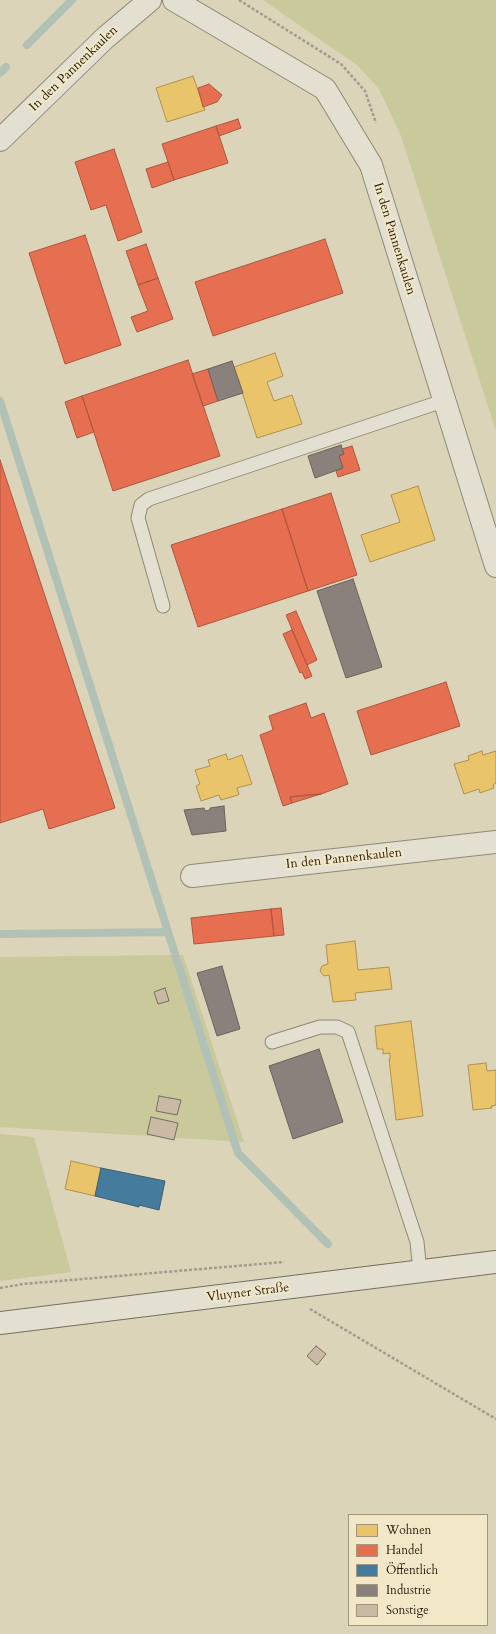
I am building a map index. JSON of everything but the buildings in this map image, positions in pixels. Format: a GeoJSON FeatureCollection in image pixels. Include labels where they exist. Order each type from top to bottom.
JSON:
{"type":"FeatureCollection","features":[{"type":"Feature","properties":{"kind":"street","name":"In den Pannenkaulen"},"geometry":{"type":"LineString","coordinates":[[0,140],[105,38],[150,0]]}},
{"type":"Feature","properties":{"kind":"street","name":"In den Pannenkaulen"},"geometry":{"type":"LineString","coordinates":[[174,0],[325,89],[371,165],[496,566]]}},
{"type":"Feature","properties":{"kind":"street","name":"In den Pannenkaulen"},"geometry":{"type":"LineString","coordinates":[[192,876],[496,842]]}},
{"type":"Feature","properties":{"kind":"street","name":"Vluyner Straße"},"geometry":{"type":"LineString","coordinates":[[0,1323],[496,1262]]}},
{"type":"Feature","properties":{"kind":"lane"},"geometry":{"type":"LineString","coordinates":[[163,606],[138,518],[141,505],[149,499],[444,401]]}},
{"type":"Feature","properties":{"kind":"lane"},"geometry":{"type":"LineString","coordinates":[[272,1042],[320,1027],[337,1027],[348,1032],[416,1242],[420,1272]]}},
{"type":"Feature","properties":{"kind":"path"},"geometry":{"type":"LineString","coordinates":[[0,1288],[23,1284],[292,1261]]}},
{"type":"Feature","properties":{"kind":"path"},"geometry":{"type":"LineString","coordinates":[[277,1290],[496,1419]]}},
{"type":"Feature","properties":{"kind":"green space"},"geometry":{"type":"Polygon","coordinates":[[[263,0],[496,0],[496,431],[401,136],[379,89],[358,66],[263,0]]]}},
{"type":"Feature","properties":{"kind":"green space"},"geometry":{"type":"Polygon","coordinates":[[[183,955],[244,1142],[0,1127],[0,957],[183,955]]]}},
{"type":"Feature","properties":{"kind":"green space"},"geometry":{"type":"Polygon","coordinates":[[[0,1134],[34,1137],[71,1272],[0,1281],[0,1134]]]}},
{"type":"Feature","properties":{"kind":"waterway"},"geometry":{"type":"LineString","coordinates":[[27,45],[72,0]]}},
{"type":"Feature","properties":{"kind":"waterway"},"geometry":{"type":"LineString","coordinates":[[0,73],[6,67]]}},
{"type":"Feature","properties":{"kind":"waterway"},"geometry":{"type":"LineString","coordinates":[[0,401],[238,1153],[328,1244]]}},
{"type":"Feature","properties":{"kind":"waterway"},"geometry":{"type":"LineString","coordinates":[[0,934],[168,932]]}}]}
